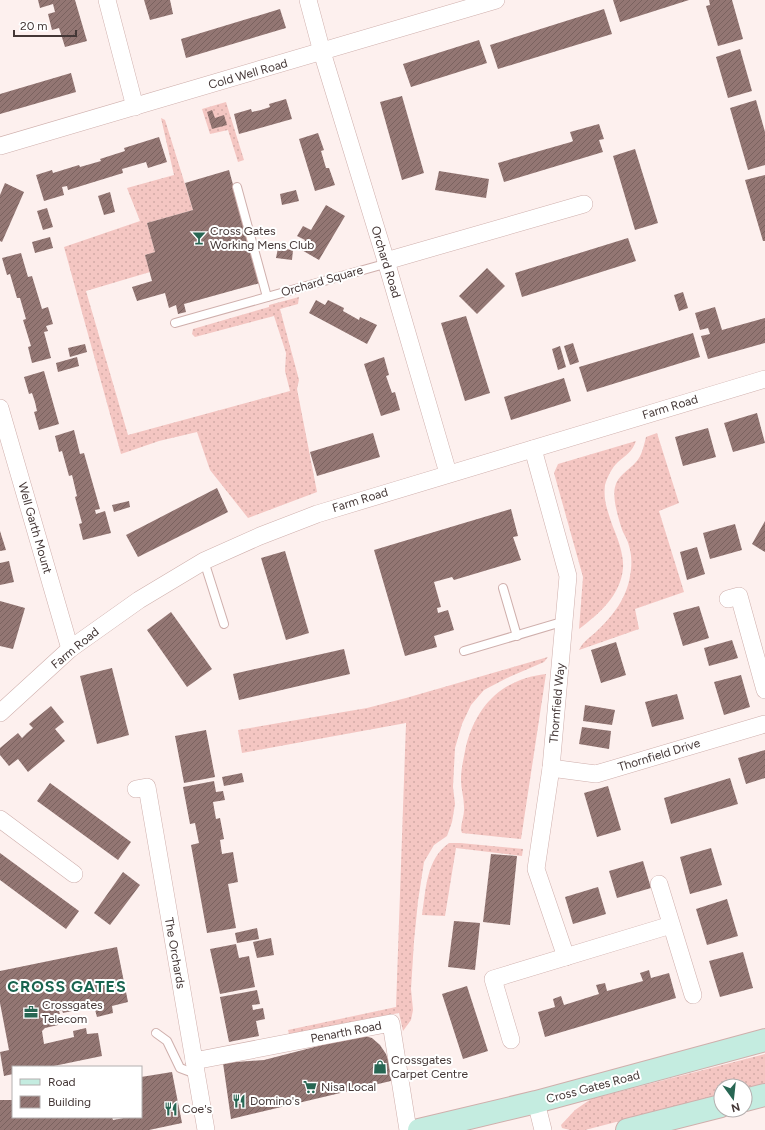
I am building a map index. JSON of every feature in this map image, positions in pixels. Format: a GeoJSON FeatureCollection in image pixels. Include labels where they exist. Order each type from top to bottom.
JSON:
{"type":"FeatureCollection","features":[{"type":"Feature","properties":{"kind":"street"},"geometry":{"type":"LineString","coordinates":[[107,0],[135,107]]}},
{"type":"Feature","properties":{"kind":"street","name":"Orchard Road"},"geometry":{"type":"LineString","coordinates":[[308,0],[322,52],[386,261],[448,473]]}},
{"type":"Feature","properties":{"kind":"street","name":"Cold Well Road"},"geometry":{"type":"LineString","coordinates":[[0,146],[496,0]]}},
{"type":"Feature","properties":{"kind":"street","name":"Orchard Square"},"geometry":{"type":"LineString","coordinates":[[386,261],[584,204]]}},
{"type":"Feature","properties":{"kind":"street","name":"Farm Road"},"geometry":{"type":"LineString","coordinates":[[0,713],[70,649],[139,600],[204,561],[260,536],[317,514],[448,473],[765,379]]}},
{"type":"Feature","properties":{"kind":"street","name":"Well Garth Mount"},"geometry":{"type":"LineString","coordinates":[[0,408],[70,649]]}},
{"type":"Feature","properties":{"kind":"street","name":"Thornfield Way"},"geometry":{"type":"LineString","coordinates":[[533,449],[568,576],[551,768],[536,869],[566,957]]}},
{"type":"Feature","properties":{"kind":"street"},"geometry":{"type":"LineString","coordinates":[[728,599],[739,596],[765,690]]}},
{"type":"Feature","properties":{"kind":"street","name":"Thornfield Drive"},"geometry":{"type":"LineString","coordinates":[[551,768],[596,774],[765,724]]}},
{"type":"Feature","properties":{"kind":"street","name":"The Orchards"},"geometry":{"type":"LineString","coordinates":[[136,789],[147,787],[206,1130]]}},
{"type":"Feature","properties":{"kind":"street"},"geometry":{"type":"LineString","coordinates":[[0,819],[74,874]]}},
{"type":"Feature","properties":{"kind":"street"},"geometry":{"type":"LineString","coordinates":[[659,884],[693,995]]}},
{"type":"Feature","properties":{"kind":"street"},"geometry":{"type":"LineString","coordinates":[[511,1040],[493,979],[672,925]]}},
{"type":"Feature","properties":{"kind":"street","name":"Penarth Road"},"geometry":{"type":"LineString","coordinates":[[195,1068],[391,1023],[408,1130]]}},
{"type":"Feature","properties":{"kind":"street","name":"Cross Gates Road"},"geometry":{"type":"LineString","coordinates":[[419,1130],[536,1102],[765,1040]]}},
{"type":"Feature","properties":{"kind":"street"},"geometry":{"type":"LineString","coordinates":[[753,1098],[765,1094]]}},
{"type":"Feature","properties":{"kind":"street"},"geometry":{"type":"LineString","coordinates":[[536,1102],[543,1130]]}},
{"type":"Feature","properties":{"kind":"street"},"geometry":{"type":"LineString","coordinates":[[627,1130],[713,1108]]}},
{"type":"Feature","properties":{"kind":"lane"},"geometry":{"type":"LineString","coordinates":[[237,187],[266,297]]}},
{"type":"Feature","properties":{"kind":"lane","name":"Orchard Square"},"geometry":{"type":"LineString","coordinates":[[175,323],[381,265],[386,261]]}},
{"type":"Feature","properties":{"kind":"lane"},"geometry":{"type":"LineString","coordinates":[[204,561],[224,624]]}},
{"type":"Feature","properties":{"kind":"lane"},"geometry":{"type":"LineString","coordinates":[[503,588],[517,636]]}},
{"type":"Feature","properties":{"kind":"lane"},"geometry":{"type":"LineString","coordinates":[[464,651],[565,621]]}},
{"type":"Feature","properties":{"kind":"lane"},"geometry":{"type":"LineString","coordinates":[[156,1034],[167,1041],[180,1068],[195,1068]]}},
{"type":"Feature","properties":{"kind":"shaded area"},"geometry":{"type":"Polygon","coordinates":[[[226,102],[244,160],[238,162],[228,130],[210,134],[202,109],[226,102]]]}},
{"type":"Feature","properties":{"kind":"shaded area"},"geometry":{"type":"Polygon","coordinates":[[[161,118],[165,120],[193,210],[147,223],[155,252],[145,255],[150,272],[86,291],[128,435],[290,391],[285,371],[286,353],[274,316],[195,337],[192,334],[193,329],[299,297],[298,304],[280,309],[299,380],[297,389],[317,492],[248,518],[210,470],[197,432],[159,441],[121,454],[64,247],[140,221],[127,188],[174,175],[161,118]]]}},
{"type":"Feature","properties":{"kind":"shaded area"},"geometry":{"type":"Polygon","coordinates":[[[657,433],[679,503],[659,511],[684,592],[635,609],[639,629],[579,650],[585,641],[609,619],[623,599],[626,591],[631,572],[631,557],[629,544],[623,532],[616,510],[614,492],[618,479],[640,457],[646,437],[657,433]]]}},
{"type":"Feature","properties":{"kind":"shaded area"},"geometry":{"type":"Polygon","coordinates":[[[636,441],[631,451],[614,467],[608,476],[605,485],[606,506],[622,552],[623,568],[621,578],[618,587],[608,603],[579,629],[583,577],[554,473],[558,464],[636,441]]]}},
{"type":"Feature","properties":{"kind":"shaded area"},"geometry":{"type":"Polygon","coordinates":[[[548,657],[544,662],[484,690],[471,705],[462,724],[455,748],[453,787],[455,804],[452,822],[447,836],[434,845],[424,862],[414,941],[411,989],[413,1010],[411,1020],[403,1031],[399,1013],[289,1034],[288,1030],[396,1007],[406,723],[242,753],[238,730],[367,708],[548,657]]]}},
{"type":"Feature","properties":{"kind":"shaded area"},"geometry":{"type":"Polygon","coordinates":[[[546,674],[521,839],[462,833],[461,827],[464,800],[461,783],[462,767],[466,746],[477,718],[494,696],[505,688],[517,681],[546,674]]]}},
{"type":"Feature","properties":{"kind":"shaded area"},"geometry":{"type":"Polygon","coordinates":[[[449,843],[523,849],[522,856],[456,848],[445,916],[422,915],[426,885],[431,866],[441,850],[449,843]]]}},
{"type":"Feature","properties":{"kind":"shaded area"},"geometry":{"type":"Polygon","coordinates":[[[765,1054],[765,1084],[753,1087],[753,1078],[713,1078],[713,1097],[585,1130],[570,1130],[562,1128],[561,1125],[575,1110],[591,1099],[765,1054]]]}},
{"type":"Feature","properties":{"kind":"building"},"geometry":{"type":"Polygon","coordinates":[[[38,0],[75,0],[87,41],[65,47],[59,28],[52,30],[48,14],[55,12],[53,4],[40,8],[38,0]]]}},
{"type":"Feature","properties":{"kind":"building"},"geometry":{"type":"Polygon","coordinates":[[[144,0],[170,0],[173,14],[150,20],[144,0]]]}},
{"type":"Feature","properties":{"kind":"building"},"geometry":{"type":"Polygon","coordinates":[[[613,0],[689,0],[620,22],[613,0]]]}},
{"type":"Feature","properties":{"kind":"building"},"geometry":{"type":"Polygon","coordinates":[[[709,0],[732,0],[743,39],[718,46],[706,6],[710,5],[709,0]]]}},
{"type":"Feature","properties":{"kind":"building"},"geometry":{"type":"Polygon","coordinates":[[[280,9],[286,28],[186,58],[181,39],[280,9]]]}},
{"type":"Feature","properties":{"kind":"building"},"geometry":{"type":"Polygon","coordinates":[[[604,9],[612,34],[498,69],[490,45],[604,9]]]}},
{"type":"Feature","properties":{"kind":"building"},"geometry":{"type":"Polygon","coordinates":[[[479,40],[487,63],[411,87],[403,64],[479,40]]]}},
{"type":"Feature","properties":{"kind":"building"},"geometry":{"type":"Polygon","coordinates":[[[740,49],[752,91],[728,98],[716,57],[740,49]]]}},
{"type":"Feature","properties":{"kind":"building"},"geometry":{"type":"Polygon","coordinates":[[[71,73],[76,92],[0,114],[0,94],[71,73]]]}},
{"type":"Feature","properties":{"kind":"building"},"geometry":{"type":"Polygon","coordinates":[[[402,96],[424,173],[402,180],[380,102],[402,96]]]}},
{"type":"Feature","properties":{"kind":"building"},"geometry":{"type":"Polygon","coordinates":[[[286,99],[292,119],[239,134],[234,114],[251,109],[252,112],[261,110],[270,107],[269,104],[286,99]]]}},
{"type":"Feature","properties":{"kind":"building"},"geometry":{"type":"Polygon","coordinates":[[[756,100],[765,132],[765,165],[748,170],[730,108],[756,100]]]}},
{"type":"Feature","properties":{"kind":"building"},"geometry":{"type":"Polygon","coordinates":[[[212,110],[215,118],[224,115],[227,125],[212,129],[207,112],[212,110]]]}},
{"type":"Feature","properties":{"kind":"building"},"geometry":{"type":"Polygon","coordinates":[[[599,124],[604,139],[599,140],[603,152],[504,182],[498,163],[571,142],[573,141],[570,132],[599,124]]]}},
{"type":"Feature","properties":{"kind":"building"},"geometry":{"type":"Polygon","coordinates":[[[318,133],[324,150],[321,151],[326,168],[329,168],[335,185],[315,191],[299,139],[318,133]]]}},
{"type":"Feature","properties":{"kind":"building"},"geometry":{"type":"Polygon","coordinates":[[[159,137],[167,162],[148,168],[146,162],[122,169],[123,173],[68,190],[67,186],[62,187],[64,195],[44,201],[36,175],[52,170],[53,173],[79,165],[80,167],[101,161],[100,159],[125,151],[124,148],[159,137]]]}},
{"type":"Feature","properties":{"kind":"building"},"geometry":{"type":"Polygon","coordinates":[[[635,149],[658,223],[635,230],[613,156],[635,149]]]}},
{"type":"Feature","properties":{"kind":"building","name":"Cross Gates Working Mens Club"},"geometry":{"type":"Polygon","coordinates":[[[229,170],[260,283],[184,304],[186,312],[178,314],[176,305],[169,308],[165,293],[137,301],[132,287],[152,281],[145,255],[155,252],[147,223],[193,210],[185,183],[229,170]]]}},
{"type":"Feature","properties":{"kind":"building"},"geometry":{"type":"Polygon","coordinates":[[[439,171],[489,179],[486,198],[435,190],[439,171]]]}},
{"type":"Feature","properties":{"kind":"building"},"geometry":{"type":"Polygon","coordinates":[[[765,175],[765,241],[763,241],[745,180],[765,175]]]}},
{"type":"Feature","properties":{"kind":"building"},"geometry":{"type":"Polygon","coordinates":[[[5,183],[24,192],[2,242],[0,241],[0,195],[5,183]]]}},
{"type":"Feature","properties":{"kind":"building"},"geometry":{"type":"Polygon","coordinates":[[[296,190],[299,201],[282,205],[280,194],[296,190]]]}},
{"type":"Feature","properties":{"kind":"building"},"geometry":{"type":"Polygon","coordinates":[[[110,192],[115,212],[104,215],[98,196],[110,192]]]}},
{"type":"Feature","properties":{"kind":"building"},"geometry":{"type":"Polygon","coordinates":[[[326,205],[345,216],[319,260],[300,249],[305,240],[297,236],[303,226],[311,230],[326,205]]]}},
{"type":"Feature","properties":{"kind":"building"},"geometry":{"type":"Polygon","coordinates":[[[47,208],[53,227],[43,230],[37,211],[47,208]]]}},
{"type":"Feature","properties":{"kind":"building"},"geometry":{"type":"Polygon","coordinates":[[[50,237],[53,248],[35,253],[32,242],[50,237]]]}},
{"type":"Feature","properties":{"kind":"building"},"geometry":{"type":"Polygon","coordinates":[[[628,238],[636,261],[522,297],[515,273],[628,238]]]}},
{"type":"Feature","properties":{"kind":"building"},"geometry":{"type":"Polygon","coordinates":[[[278,248],[293,250],[292,260],[276,258],[278,248]]]}},
{"type":"Feature","properties":{"kind":"building"},"geometry":{"type":"Polygon","coordinates":[[[21,253],[28,277],[32,276],[42,309],[48,307],[53,324],[46,326],[48,331],[44,332],[51,358],[32,363],[28,347],[31,346],[23,320],[26,319],[20,298],[17,298],[10,274],[7,275],[2,258],[21,253]]]}},
{"type":"Feature","properties":{"kind":"building"},"geometry":{"type":"Polygon","coordinates":[[[487,268],[505,286],[477,314],[459,296],[487,268]]]}},
{"type":"Feature","properties":{"kind":"building"},"geometry":{"type":"Polygon","coordinates":[[[683,292],[688,308],[679,311],[674,295],[683,292]]]}},
{"type":"Feature","properties":{"kind":"building"},"geometry":{"type":"Polygon","coordinates":[[[316,300],[325,305],[328,300],[344,308],[343,311],[359,320],[360,317],[377,325],[367,344],[309,313],[316,300]]]}},
{"type":"Feature","properties":{"kind":"building"},"geometry":{"type":"Polygon","coordinates":[[[715,307],[722,330],[765,318],[765,343],[708,359],[701,336],[710,334],[708,328],[700,330],[695,313],[715,307]]]}},
{"type":"Feature","properties":{"kind":"building"},"geometry":{"type":"Polygon","coordinates":[[[466,316],[490,393],[465,401],[441,323],[466,316]]]}},
{"type":"Feature","properties":{"kind":"building"},"geometry":{"type":"Polygon","coordinates":[[[693,333],[700,357],[587,392],[579,367],[693,333]]]}},
{"type":"Feature","properties":{"kind":"building"},"geometry":{"type":"Polygon","coordinates":[[[573,343],[579,362],[570,365],[564,346],[573,343]]]}},
{"type":"Feature","properties":{"kind":"building"},"geometry":{"type":"Polygon","coordinates":[[[85,344],[87,352],[70,357],[68,348],[85,344]]]}},
{"type":"Feature","properties":{"kind":"building"},"geometry":{"type":"Polygon","coordinates":[[[560,346],[566,367],[558,370],[552,349],[560,346]]]}},
{"type":"Feature","properties":{"kind":"building"},"geometry":{"type":"Polygon","coordinates":[[[77,357],[79,366],[58,372],[56,363],[77,357]]]}},
{"type":"Feature","properties":{"kind":"building"},"geometry":{"type":"Polygon","coordinates":[[[384,357],[389,375],[386,376],[392,393],[395,392],[400,410],[381,416],[364,364],[384,357]]]}},
{"type":"Feature","properties":{"kind":"building"},"geometry":{"type":"Polygon","coordinates":[[[44,371],[59,424],[39,430],[34,412],[37,411],[35,402],[32,393],[29,394],[24,377],[44,371]]]}},
{"type":"Feature","properties":{"kind":"building"},"geometry":{"type":"Polygon","coordinates":[[[564,378],[571,401],[511,420],[504,397],[564,378]]]}},
{"type":"Feature","properties":{"kind":"building"},"geometry":{"type":"Polygon","coordinates":[[[757,413],[765,443],[733,452],[724,423],[757,413]]]}},
{"type":"Feature","properties":{"kind":"building"},"geometry":{"type":"Polygon","coordinates":[[[708,428],[716,457],[683,466],[675,437],[708,428]]]}},
{"type":"Feature","properties":{"kind":"building"},"geometry":{"type":"Polygon","coordinates":[[[74,430],[80,454],[84,453],[100,509],[95,510],[96,514],[105,511],[111,533],[83,540],[79,524],[82,523],[75,497],[77,496],[72,475],[69,476],[62,451],[59,452],[55,436],[74,430]]]}},
{"type":"Feature","properties":{"kind":"building"},"geometry":{"type":"Polygon","coordinates":[[[373,433],[380,457],[317,476],[310,452],[373,433]]]}},
{"type":"Feature","properties":{"kind":"building"},"geometry":{"type":"Polygon","coordinates":[[[217,488],[228,512],[138,557],[126,535],[217,488]]]}},
{"type":"Feature","properties":{"kind":"building"},"geometry":{"type":"Polygon","coordinates":[[[129,501],[130,507],[114,512],[112,505],[129,501]]]}},
{"type":"Feature","properties":{"kind":"building"},"geometry":{"type":"Polygon","coordinates":[[[511,509],[518,536],[513,537],[521,560],[454,580],[452,577],[434,582],[441,607],[437,608],[438,613],[448,610],[454,630],[434,636],[437,647],[405,656],[374,550],[511,509]]]}},
{"type":"Feature","properties":{"kind":"building"},"geometry":{"type":"Polygon","coordinates":[[[765,521],[765,552],[752,544],[765,521]]]}},
{"type":"Feature","properties":{"kind":"building"},"geometry":{"type":"Polygon","coordinates":[[[735,524],[742,550],[710,559],[703,533],[735,524]]]}},
{"type":"Feature","properties":{"kind":"building"},"geometry":{"type":"Polygon","coordinates":[[[0,531],[6,550],[0,551],[0,531]]]}},
{"type":"Feature","properties":{"kind":"building"},"geometry":{"type":"Polygon","coordinates":[[[697,547],[705,574],[687,580],[680,552],[697,547]]]}},
{"type":"Feature","properties":{"kind":"building"},"geometry":{"type":"Polygon","coordinates":[[[285,551],[309,633],[286,640],[261,558],[285,551]]]}},
{"type":"Feature","properties":{"kind":"building"},"geometry":{"type":"Polygon","coordinates":[[[9,561],[14,582],[0,585],[0,563],[9,561]]]}},
{"type":"Feature","properties":{"kind":"building"},"geometry":{"type":"Polygon","coordinates":[[[0,601],[25,608],[13,649],[0,646],[0,601]]]}},
{"type":"Feature","properties":{"kind":"building"},"geometry":{"type":"Polygon","coordinates":[[[699,606],[709,638],[683,646],[673,613],[699,606]]]}},
{"type":"Feature","properties":{"kind":"building"},"geometry":{"type":"Polygon","coordinates":[[[171,612],[212,669],[187,687],[147,630],[171,612]]]}},
{"type":"Feature","properties":{"kind":"building"},"geometry":{"type":"Polygon","coordinates":[[[732,640],[738,658],[709,666],[704,648],[732,640]]]}},
{"type":"Feature","properties":{"kind":"building"},"geometry":{"type":"Polygon","coordinates":[[[616,642],[626,675],[601,683],[591,650],[616,642]]]}},
{"type":"Feature","properties":{"kind":"building"},"geometry":{"type":"Polygon","coordinates":[[[344,649],[350,674],[239,700],[233,674],[344,649]]]}},
{"type":"Feature","properties":{"kind":"building"},"geometry":{"type":"Polygon","coordinates":[[[112,668],[129,735],[97,744],[80,676],[112,668]]]}},
{"type":"Feature","properties":{"kind":"building"},"geometry":{"type":"Polygon","coordinates":[[[741,675],[750,707],[724,715],[714,682],[741,675]]]}},
{"type":"Feature","properties":{"kind":"building"},"geometry":{"type":"Polygon","coordinates":[[[677,694],[684,719],[652,727],[645,702],[677,694]]]}},
{"type":"Feature","properties":{"kind":"building"},"geometry":{"type":"Polygon","coordinates":[[[585,705],[615,710],[612,725],[583,721],[585,705]]]}},
{"type":"Feature","properties":{"kind":"building"},"geometry":{"type":"Polygon","coordinates":[[[51,706],[64,722],[55,729],[65,741],[28,772],[18,759],[9,766],[0,755],[0,748],[18,733],[22,738],[33,728],[29,724],[51,706]]]}},
{"type":"Feature","properties":{"kind":"building"},"geometry":{"type":"Polygon","coordinates":[[[582,727],[611,731],[609,749],[579,744],[582,727]]]}},
{"type":"Feature","properties":{"kind":"building"},"geometry":{"type":"Polygon","coordinates":[[[206,730],[215,777],[184,783],[175,736],[206,730]]]}},
{"type":"Feature","properties":{"kind":"building"},"geometry":{"type":"Polygon","coordinates":[[[765,750],[765,778],[746,784],[738,758],[765,750]]]}},
{"type":"Feature","properties":{"kind":"building"},"geometry":{"type":"Polygon","coordinates":[[[242,773],[244,782],[224,786],[222,777],[242,773]]]}},
{"type":"Feature","properties":{"kind":"building"},"geometry":{"type":"Polygon","coordinates":[[[730,778],[738,804],[671,824],[664,798],[730,778]]]}},
{"type":"Feature","properties":{"kind":"building"},"geometry":{"type":"Polygon","coordinates":[[[214,781],[216,792],[223,791],[225,800],[213,802],[216,819],[220,818],[224,839],[220,840],[222,854],[233,852],[238,882],[228,884],[236,928],[207,933],[191,845],[199,843],[195,823],[190,824],[183,787],[214,781]]]}},
{"type":"Feature","properties":{"kind":"building"},"geometry":{"type":"Polygon","coordinates":[[[50,783],[131,842],[118,860],[37,801],[50,783]]]}},
{"type":"Feature","properties":{"kind":"building"},"geometry":{"type":"Polygon","coordinates":[[[608,786],[621,830],[597,837],[584,793],[608,786]]]}},
{"type":"Feature","properties":{"kind":"building"},"geometry":{"type":"Polygon","coordinates":[[[711,848],[722,885],[690,894],[680,857],[711,848]]]}},
{"type":"Feature","properties":{"kind":"building"},"geometry":{"type":"Polygon","coordinates":[[[0,853],[79,911],[66,929],[0,880],[0,853]]]}},
{"type":"Feature","properties":{"kind":"building"},"geometry":{"type":"Polygon","coordinates":[[[491,854],[517,856],[510,925],[483,922],[491,854]]]}},
{"type":"Feature","properties":{"kind":"building"},"geometry":{"type":"Polygon","coordinates":[[[643,861],[651,888],[617,898],[609,871],[643,861]]]}},
{"type":"Feature","properties":{"kind":"building"},"geometry":{"type":"Polygon","coordinates":[[[123,872],[140,885],[110,925],[94,913],[123,872]]]}},
{"type":"Feature","properties":{"kind":"building"},"geometry":{"type":"Polygon","coordinates":[[[598,887],[606,914],[573,924],[565,897],[598,887]]]}},
{"type":"Feature","properties":{"kind":"building"},"geometry":{"type":"Polygon","coordinates":[[[727,899],[738,936],[707,945],[696,909],[727,899]]]}},
{"type":"Feature","properties":{"kind":"building"},"geometry":{"type":"Polygon","coordinates":[[[454,921],[480,923],[475,970],[448,967],[454,921]]]}},
{"type":"Feature","properties":{"kind":"building"},"geometry":{"type":"Polygon","coordinates":[[[257,928],[259,939],[237,943],[235,933],[257,928]]]}},
{"type":"Feature","properties":{"kind":"building"},"geometry":{"type":"Polygon","coordinates":[[[271,938],[274,955],[257,958],[253,942],[271,938]]]}},
{"type":"Feature","properties":{"kind":"building"},"geometry":{"type":"Polygon","coordinates":[[[236,944],[239,958],[249,956],[255,987],[220,994],[210,949],[236,944]]]}},
{"type":"Feature","properties":{"kind":"building","name":"Crossgates Telecom"},"geometry":{"type":"Polygon","coordinates":[[[117,947],[128,1002],[112,1006],[113,1013],[97,1017],[94,1006],[63,1013],[62,1010],[59,1011],[60,1014],[56,1014],[58,1025],[45,1028],[42,1031],[44,1044],[74,1037],[73,1031],[86,1028],[87,1034],[98,1033],[102,1056],[54,1066],[12,1066],[12,1074],[4,1076],[0,1052],[9,1050],[0,1003],[0,971],[117,947]]]}},
{"type":"Feature","properties":{"kind":"building"},"geometry":{"type":"Polygon","coordinates":[[[743,952],[753,988],[720,997],[709,961],[743,952]]]}},
{"type":"Feature","properties":{"kind":"building"},"geometry":{"type":"Polygon","coordinates":[[[649,970],[651,978],[669,973],[676,998],[545,1037],[538,1012],[555,1007],[553,999],[561,996],[564,1005],[599,994],[596,985],[605,983],[607,991],[643,981],[640,973],[649,970]]]}},
{"type":"Feature","properties":{"kind":"building"},"geometry":{"type":"Polygon","coordinates":[[[467,986],[488,1051],[463,1059],[442,994],[467,986]]]}},
{"type":"Feature","properties":{"kind":"building"},"geometry":{"type":"Polygon","coordinates":[[[257,990],[260,1004],[252,1005],[253,1010],[263,1008],[265,1019],[256,1021],[259,1036],[229,1042],[220,997],[257,990]]]}},
{"type":"Feature","properties":{"kind":"building"},"geometry":{"type":"Polygon","coordinates":[[[361,1035],[372,1038],[380,1045],[386,1054],[395,1080],[231,1119],[223,1063],[264,1060],[361,1035]]]}},
{"type":"Feature","properties":{"kind":"building"},"geometry":{"type":"Polygon","coordinates":[[[172,1072],[182,1123],[149,1130],[0,1130],[0,1100],[12,1100],[12,1118],[112,1118],[113,1120],[124,1118],[142,1118],[142,1077],[172,1072]]]}},
{"type":"Feature","properties":{"kind":"place","name":"Cross Gates Working Mens Club"},"geometry":{"type":"Point","coordinates":[199,238]}},
{"type":"Feature","properties":{"kind":"place","name":"Crossgates Telecom"},"geometry":{"type":"Point","coordinates":[31,1012]}},
{"type":"Feature","properties":{"kind":"place","name":"Crossgates Carpet Centre"},"geometry":{"type":"Point","coordinates":[380,1067]}},
{"type":"Feature","properties":{"kind":"place","name":"Nisa Local"},"geometry":{"type":"Point","coordinates":[310,1087]}},
{"type":"Feature","properties":{"kind":"place","name":"Domino's"},"geometry":{"type":"Point","coordinates":[239,1101]}},
{"type":"Feature","properties":{"kind":"place","name":"Coe's"},"geometry":{"type":"Point","coordinates":[171,1109]}},
{"type":"Feature","properties":{"kind":"district","name":"CROSS GATES"},"geometry":{"type":"Point","coordinates":[67,986]}}]}
